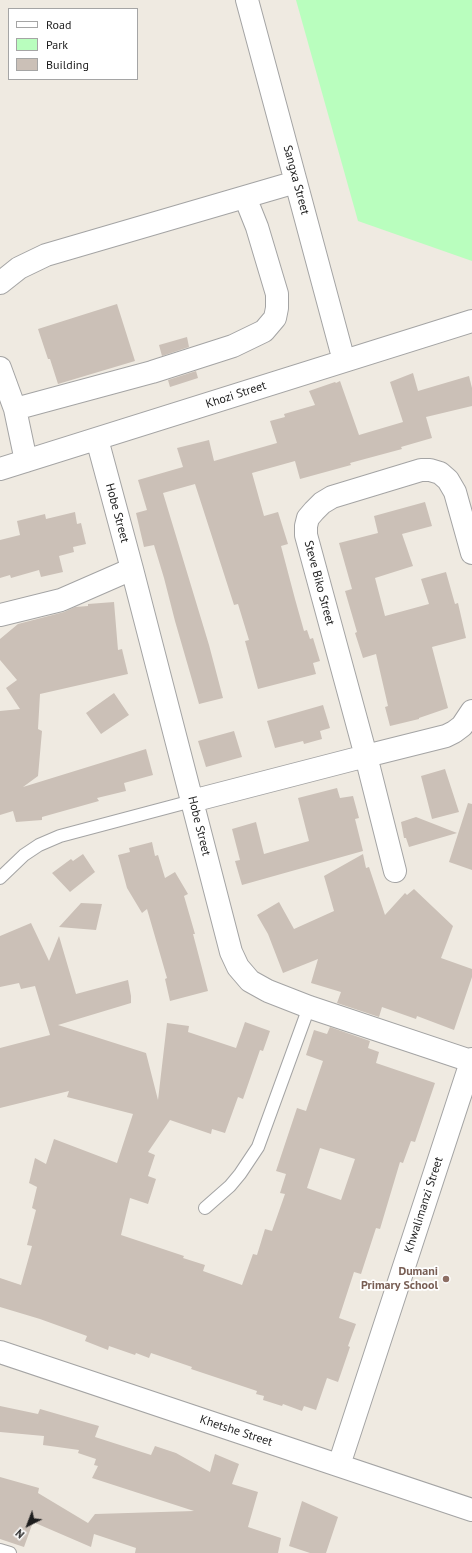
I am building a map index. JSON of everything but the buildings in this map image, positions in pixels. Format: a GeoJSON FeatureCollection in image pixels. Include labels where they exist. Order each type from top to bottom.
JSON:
{"type":"FeatureCollection","features":[{"type":"Feature","properties":{"kind":"street","name":"Sangxa Street"},"geometry":{"type":"LineString","coordinates":[[247,0],[344,361]]}},
{"type":"Feature","properties":{"kind":"street"},"geometry":{"type":"LineString","coordinates":[[0,283],[20,268],[46,255],[296,182]]}},
{"type":"Feature","properties":{"kind":"street"},"geometry":{"type":"LineString","coordinates":[[15,409],[152,372],[233,346],[264,331],[274,318],[277,308],[277,294],[257,226],[245,197]]}},
{"type":"Feature","properties":{"kind":"street","name":"Khozi Street"},"geometry":{"type":"LineString","coordinates":[[0,469],[472,321]]}},
{"type":"Feature","properties":{"kind":"street"},"geometry":{"type":"LineString","coordinates":[[0,368],[15,409],[26,461]]}},
{"type":"Feature","properties":{"kind":"street","name":"Hobe Street"},"geometry":{"type":"LineString","coordinates":[[97,439],[231,952],[238,967],[250,981],[268,991],[309,1007],[472,1060]]}},
{"type":"Feature","properties":{"kind":"street","name":"Steve Biko Street"},"geometry":{"type":"LineString","coordinates":[[395,871],[366,756],[306,535],[306,526],[308,518],[322,503],[332,497],[420,470],[430,470],[440,473],[448,480],[455,492],[472,553]]}},
{"type":"Feature","properties":{"kind":"street"},"geometry":{"type":"LineString","coordinates":[[0,615],[61,600],[132,569]]}},
{"type":"Feature","properties":{"kind":"street"},"geometry":{"type":"LineString","coordinates":[[192,801],[450,734],[462,726],[472,711]]}},
{"type":"Feature","properties":{"kind":"street","name":"Khwalimanzi Street"},"geometry":{"type":"LineString","coordinates":[[339,1465],[472,1060]]}},
{"type":"Feature","properties":{"kind":"street","name":"Khetshe Street"},"geometry":{"type":"LineString","coordinates":[[0,1352],[472,1510]]}},
{"type":"Feature","properties":{"kind":"lane"},"geometry":{"type":"LineString","coordinates":[[0,878],[24,855],[38,845],[60,836],[192,801]]}},
{"type":"Feature","properties":{"kind":"lane"},"geometry":{"type":"LineString","coordinates":[[205,1208],[230,1186],[251,1160],[258,1147],[309,1007]]}},
{"type":"Feature","properties":{"kind":"lane"},"geometry":{"type":"LineString","coordinates":[[0,1550],[10,1553]]}},
{"type":"Feature","properties":{"kind":"green space"},"geometry":{"type":"Polygon","coordinates":[[[296,0],[472,0],[472,261],[358,221],[296,0]]]}},
{"type":"Feature","properties":{"kind":"place","name":"Dumani Primary School"},"geometry":{"type":"Point","coordinates":[446,1279]}}]}
